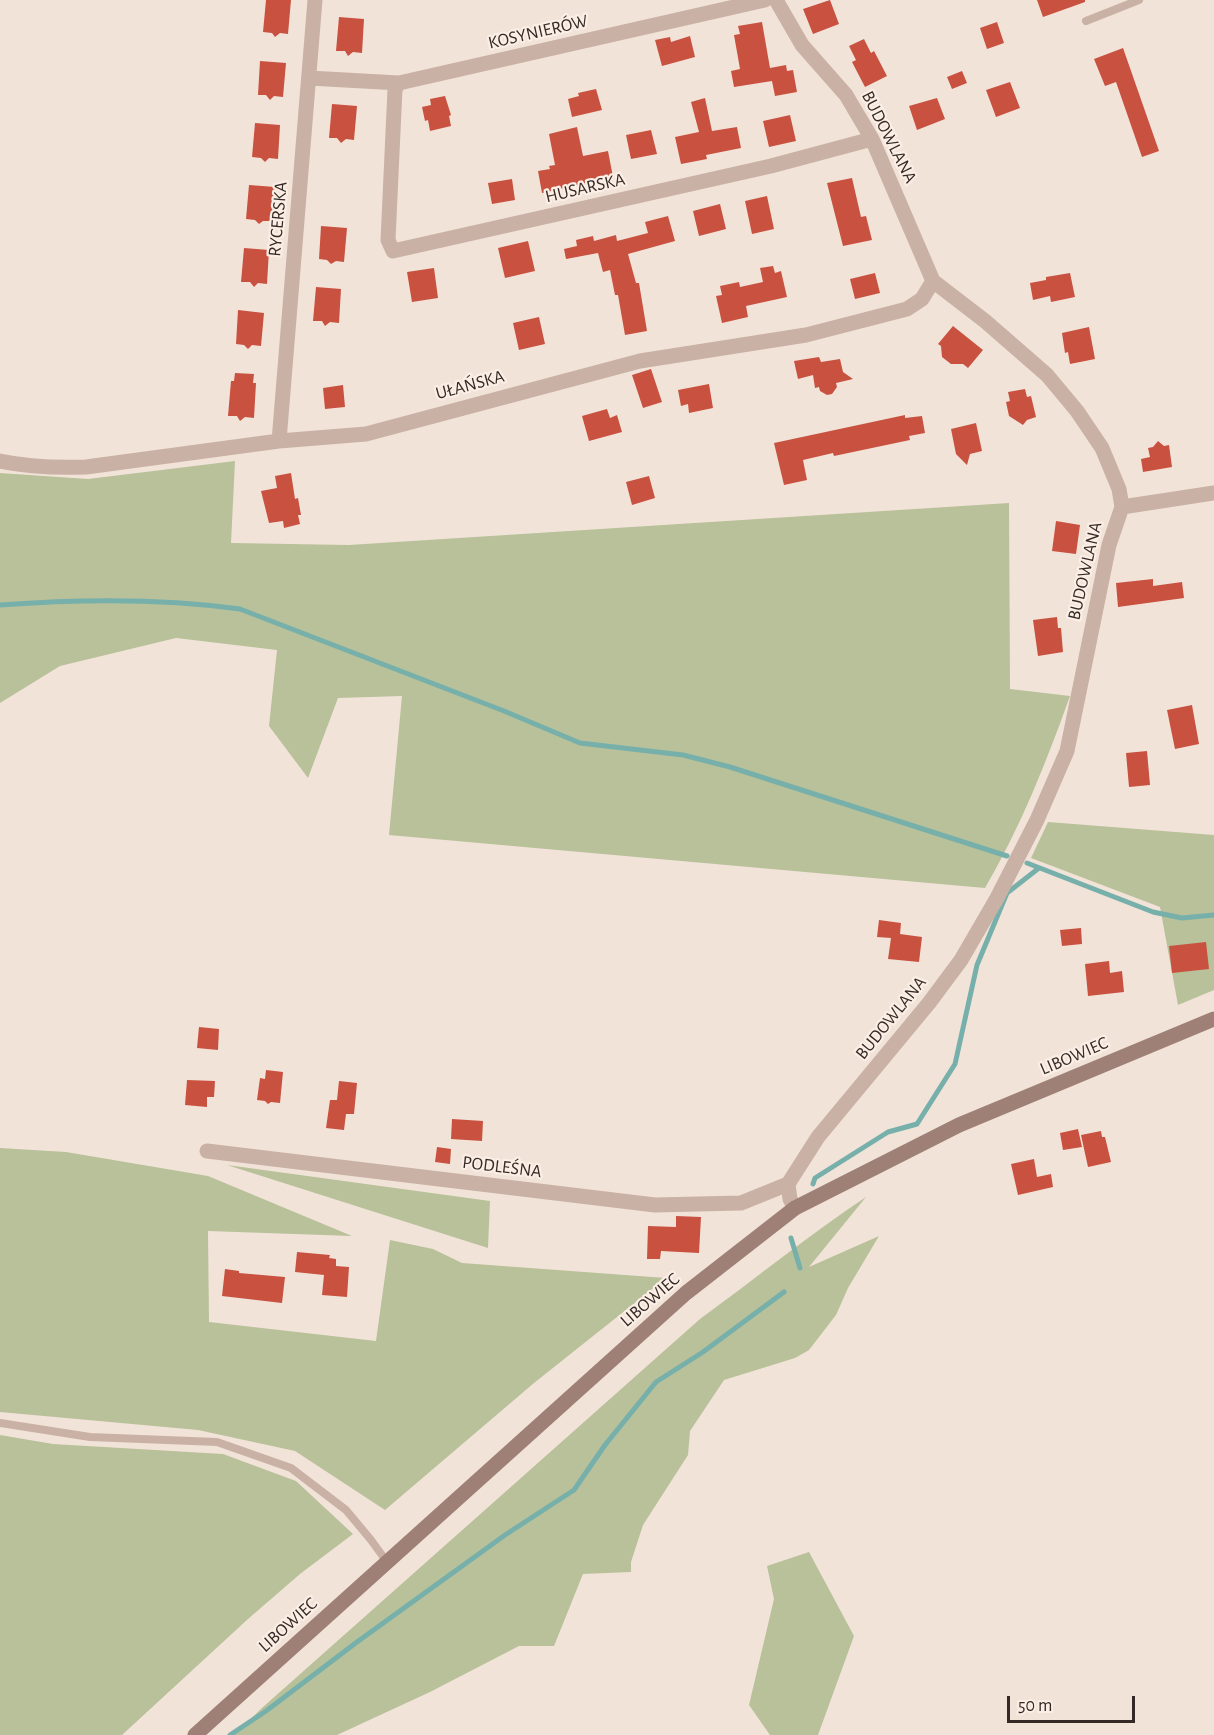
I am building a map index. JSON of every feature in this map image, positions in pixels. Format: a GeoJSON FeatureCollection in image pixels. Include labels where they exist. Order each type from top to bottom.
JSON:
{"type":"FeatureCollection","features":[{"type":"Feature","properties":{"kind":"street","name":"RYCERSKA"},"geometry":{"type":"LineString","coordinates":[[279,441],[315,0]]}},
{"type":"Feature","properties":{"kind":"street","name":"KOSYNIERÓW"},"geometry":{"type":"LineString","coordinates":[[309,78],[399,83],[765,0]]}},
{"type":"Feature","properties":{"kind":"street","name":"BUDOWLANA"},"geometry":{"type":"LineString","coordinates":[[776,0],[802,45],[846,95],[872,139],[933,282],[986,321],[1047,375],[1077,411],[1102,448],[1119,489],[1122,507],[1109,544],[1067,751],[1037,820],[997,898],[961,960],[929,1003],[818,1137],[788,1184]]}},
{"type":"Feature","properties":{"kind":"street","name":"HUSARSKA"},"geometry":{"type":"LineString","coordinates":[[399,83],[395,89],[388,240],[393,252],[771,166],[872,139]]}},
{"type":"Feature","properties":{"kind":"street","name":"UŁAŃSKA"},"geometry":{"type":"LineString","coordinates":[[0,461],[60,468],[279,441],[366,434],[640,361],[807,335],[907,309],[922,299],[933,282]]}},
{"type":"Feature","properties":{"kind":"street"},"geometry":{"type":"LineString","coordinates":[[1122,507],[1214,493]]}},
{"type":"Feature","properties":{"kind":"street","name":"LIBOWIEC"},"geometry":{"type":"LineString","coordinates":[[195,1735],[686,1293],[795,1208],[959,1125],[1214,1019]]}},
{"type":"Feature","properties":{"kind":"street","name":"PODLEŚNA"},"geometry":{"type":"LineString","coordinates":[[207,1151],[655,1205],[741,1203],[788,1184]]}},
{"type":"Feature","properties":{"kind":"street"},"geometry":{"type":"LineString","coordinates":[[788,1184],[790,1199],[795,1208]]}},
{"type":"Feature","properties":{"kind":"lane"},"geometry":{"type":"LineString","coordinates":[[1086,21],[1138,0]]}},
{"type":"Feature","properties":{"kind":"lane"},"geometry":{"type":"LineString","coordinates":[[0,1423],[90,1437],[218,1442],[291,1468],[346,1510],[387,1562]]}},
{"type":"Feature","properties":{"kind":"green space"},"geometry":{"type":"Polygon","coordinates":[[[235,461],[231,543],[349,545],[1009,503],[1010,689],[1070,696],[1032,794],[985,888],[389,835],[402,696],[338,698],[308,778],[269,726],[277,650],[176,638],[60,666],[0,703],[0,473],[88,479],[235,461]]]}},
{"type":"Feature","properties":{"kind":"green space"},"geometry":{"type":"Polygon","coordinates":[[[1048,822],[1214,835],[1214,990],[1178,1005],[1160,907],[1031,858],[1048,822]]]}},
{"type":"Feature","properties":{"kind":"green space"},"geometry":{"type":"Polygon","coordinates":[[[0,1148],[66,1152],[208,1176],[352,1236],[208,1231],[209,1322],[376,1341],[390,1240],[433,1249],[462,1263],[666,1278],[534,1383],[385,1510],[295,1451],[198,1430],[0,1412],[0,1148]]]}},
{"type":"Feature","properties":{"kind":"green space"},"geometry":{"type":"Polygon","coordinates":[[[227,1165],[490,1201],[488,1248],[227,1165]]]}},
{"type":"Feature","properties":{"kind":"green space"},"geometry":{"type":"Polygon","coordinates":[[[866,1197],[809,1267],[879,1236],[848,1288],[836,1315],[809,1350],[795,1358],[724,1380],[690,1431],[688,1455],[643,1525],[631,1562],[631,1572],[583,1574],[554,1646],[519,1646],[430,1692],[337,1735],[234,1735],[700,1319],[866,1197]]]}},
{"type":"Feature","properties":{"kind":"green space"},"geometry":{"type":"Polygon","coordinates":[[[0,1435],[53,1444],[223,1454],[296,1481],[353,1534],[300,1574],[248,1619],[122,1735],[0,1735],[0,1435]]]}},
{"type":"Feature","properties":{"kind":"green space"},"geometry":{"type":"Polygon","coordinates":[[[809,1552],[854,1636],[818,1735],[770,1735],[749,1705],[774,1599],[767,1566],[809,1552]]]}},
{"type":"Feature","properties":{"kind":"building"},"geometry":{"type":"Polygon","coordinates":[[[266,0],[291,0],[288,34],[280,33],[275,37],[272,33],[263,32],[266,0]]]}},
{"type":"Feature","properties":{"kind":"building"},"geometry":{"type":"Polygon","coordinates":[[[830,0],[839,24],[813,34],[803,9],[830,0]]]}},
{"type":"Feature","properties":{"kind":"building"},"geometry":{"type":"Polygon","coordinates":[[[1037,0],[1085,0],[1085,2],[1043,17],[1037,0]]]}},
{"type":"Feature","properties":{"kind":"building"},"geometry":{"type":"Polygon","coordinates":[[[339,17],[364,19],[362,53],[353,52],[348,56],[345,51],[336,51],[339,17]]]}},
{"type":"Feature","properties":{"kind":"building"},"geometry":{"type":"Polygon","coordinates":[[[762,22],[770,68],[786,65],[787,71],[793,70],[797,92],[775,96],[772,81],[734,87],[731,71],[740,69],[734,35],[740,34],[738,26],[762,22]]]}},
{"type":"Feature","properties":{"kind":"building"},"geometry":{"type":"Polygon","coordinates":[[[997,22],[1004,43],[987,49],[980,28],[997,22]]]}},
{"type":"Feature","properties":{"kind":"building"},"geometry":{"type":"Polygon","coordinates":[[[690,36],[695,57],[662,66],[655,40],[670,37],[671,42],[690,36]]]}},
{"type":"Feature","properties":{"kind":"building"},"geometry":{"type":"Polygon","coordinates":[[[864,39],[871,53],[874,51],[887,76],[865,87],[852,62],[856,60],[849,46],[864,39]]]}},
{"type":"Feature","properties":{"kind":"building"},"geometry":{"type":"Polygon","coordinates":[[[1123,48],[1159,151],[1142,157],[1116,82],[1105,86],[1094,59],[1123,48]]]}},
{"type":"Feature","properties":{"kind":"building"},"geometry":{"type":"Polygon","coordinates":[[[260,61],[286,63],[283,97],[274,96],[270,100],[266,95],[258,95],[260,61]]]}},
{"type":"Feature","properties":{"kind":"building"},"geometry":{"type":"Polygon","coordinates":[[[962,71],[967,83],[952,89],[947,77],[962,71]]]}},
{"type":"Feature","properties":{"kind":"building"},"geometry":{"type":"Polygon","coordinates":[[[1010,82],[1020,108],[996,117],[986,90],[1010,82]]]}},
{"type":"Feature","properties":{"kind":"building"},"geometry":{"type":"Polygon","coordinates":[[[596,89],[602,110],[572,117],[568,99],[579,96],[578,93],[596,89]]]}},
{"type":"Feature","properties":{"kind":"building"},"geometry":{"type":"Polygon","coordinates":[[[445,96],[451,115],[449,116],[451,126],[430,131],[422,107],[431,105],[430,99],[445,96]]]}},
{"type":"Feature","properties":{"kind":"building"},"geometry":{"type":"Polygon","coordinates":[[[705,98],[712,131],[737,127],[741,148],[706,155],[707,159],[681,164],[675,137],[699,132],[691,102],[705,98]]]}},
{"type":"Feature","properties":{"kind":"building"},"geometry":{"type":"Polygon","coordinates":[[[937,98],[945,119],[917,130],[909,106],[937,98]]]}},
{"type":"Feature","properties":{"kind":"building"},"geometry":{"type":"Polygon","coordinates":[[[332,104],[357,106],[354,140],[346,139],[341,143],[337,138],[329,138],[332,104]]]}},
{"type":"Feature","properties":{"kind":"building"},"geometry":{"type":"Polygon","coordinates":[[[790,115],[796,141],[769,147],[763,121],[790,115]]]}},
{"type":"Feature","properties":{"kind":"building"},"geometry":{"type":"Polygon","coordinates":[[[255,123],[280,125],[278,159],[269,158],[265,162],[261,158],[252,157],[255,123]]]}},
{"type":"Feature","properties":{"kind":"building"},"geometry":{"type":"Polygon","coordinates":[[[577,127],[583,156],[608,151],[613,177],[542,193],[538,171],[550,169],[549,166],[555,165],[549,134],[577,127]]]}},
{"type":"Feature","properties":{"kind":"building"},"geometry":{"type":"Polygon","coordinates":[[[651,130],[657,154],[631,159],[626,135],[651,130]]]}},
{"type":"Feature","properties":{"kind":"building"},"geometry":{"type":"Polygon","coordinates":[[[852,178],[861,217],[866,216],[872,240],[843,246],[827,183],[852,178]]]}},
{"type":"Feature","properties":{"kind":"building"},"geometry":{"type":"Polygon","coordinates":[[[512,179],[515,200],[492,204],[488,183],[512,179]]]}},
{"type":"Feature","properties":{"kind":"building"},"geometry":{"type":"Polygon","coordinates":[[[249,185],[275,187],[272,221],[263,221],[259,224],[255,220],[246,219],[249,185]]]}},
{"type":"Feature","properties":{"kind":"building"},"geometry":{"type":"Polygon","coordinates":[[[767,196],[774,229],[752,234],[745,201],[767,196]]]}},
{"type":"Feature","properties":{"kind":"building"},"geometry":{"type":"Polygon","coordinates":[[[720,204],[726,229],[699,236],[693,211],[720,204]]]}},
{"type":"Feature","properties":{"kind":"building"},"geometry":{"type":"Polygon","coordinates":[[[668,216],[675,241],[628,254],[636,283],[639,283],[647,331],[625,335],[618,295],[615,295],[610,270],[603,272],[598,253],[566,259],[564,249],[577,246],[576,240],[593,236],[594,241],[616,235],[617,241],[648,233],[645,222],[668,216]]]}},
{"type":"Feature","properties":{"kind":"building"},"geometry":{"type":"Polygon","coordinates":[[[321,226],[347,228],[344,262],[336,261],[331,264],[327,260],[319,259],[321,226]]]}},
{"type":"Feature","properties":{"kind":"building"},"geometry":{"type":"Polygon","coordinates":[[[528,241],[535,271],[505,278],[498,248],[528,241]]]}},
{"type":"Feature","properties":{"kind":"building"},"geometry":{"type":"Polygon","coordinates":[[[244,248],[269,250],[267,284],[258,283],[254,287],[250,282],[241,282],[244,248]]]}},
{"type":"Feature","properties":{"kind":"building"},"geometry":{"type":"Polygon","coordinates":[[[773,266],[775,273],[781,271],[787,297],[746,306],[748,317],[722,323],[716,296],[722,295],[720,286],[739,282],[740,287],[763,282],[760,268],[773,266]]]}},
{"type":"Feature","properties":{"kind":"building"},"geometry":{"type":"Polygon","coordinates":[[[434,268],[438,298],[412,302],[407,272],[434,268]]]}},
{"type":"Feature","properties":{"kind":"building"},"geometry":{"type":"Polygon","coordinates":[[[875,273],[880,293],[855,299],[850,279],[875,273]]]}},
{"type":"Feature","properties":{"kind":"building"},"geometry":{"type":"Polygon","coordinates":[[[1070,273],[1075,297],[1051,302],[1050,296],[1033,300],[1030,283],[1046,280],[1046,277],[1070,273]]]}},
{"type":"Feature","properties":{"kind":"building"},"geometry":{"type":"Polygon","coordinates":[[[316,287],[341,289],[339,323],[330,322],[325,326],[322,321],[313,321],[316,287]]]}},
{"type":"Feature","properties":{"kind":"building"},"geometry":{"type":"Polygon","coordinates":[[[238,310],[264,313],[261,346],[252,345],[248,349],[244,345],[236,344],[238,310]]]}},
{"type":"Feature","properties":{"kind":"building"},"geometry":{"type":"Polygon","coordinates":[[[539,317],[545,344],[519,350],[513,323],[539,317]]]}},
{"type":"Feature","properties":{"kind":"building"},"geometry":{"type":"Polygon","coordinates":[[[953,326],[983,350],[968,368],[963,364],[951,364],[942,357],[941,346],[938,344],[953,326]]]}},
{"type":"Feature","properties":{"kind":"building"},"geometry":{"type":"Polygon","coordinates":[[[1089,327],[1095,359],[1070,364],[1068,352],[1065,353],[1062,333],[1089,327]]]}},
{"type":"Feature","properties":{"kind":"building"},"geometry":{"type":"Polygon","coordinates":[[[819,357],[821,362],[840,359],[843,372],[853,379],[836,383],[837,387],[832,394],[827,395],[820,391],[819,387],[815,388],[813,375],[798,379],[794,361],[819,357]]]}},
{"type":"Feature","properties":{"kind":"building"},"geometry":{"type":"Polygon","coordinates":[[[651,369],[662,402],[643,408],[632,375],[651,369]]]}},
{"type":"Feature","properties":{"kind":"building"},"geometry":{"type":"Polygon","coordinates":[[[235,373],[254,374],[253,383],[256,383],[254,418],[245,417],[240,421],[237,416],[228,416],[231,381],[234,381],[235,373]]]}},
{"type":"Feature","properties":{"kind":"building"},"geometry":{"type":"Polygon","coordinates":[[[709,384],[713,408],[689,413],[688,404],[681,406],[678,390],[709,384]]]}},
{"type":"Feature","properties":{"kind":"building"},"geometry":{"type":"Polygon","coordinates":[[[343,385],[345,407],[325,409],[323,388],[343,385]]]}},
{"type":"Feature","properties":{"kind":"building"},"geometry":{"type":"Polygon","coordinates":[[[1025,389],[1027,397],[1031,396],[1036,417],[1027,420],[1023,425],[1009,416],[1006,402],[1010,401],[1008,392],[1025,389]]]}},
{"type":"Feature","properties":{"kind":"building"},"geometry":{"type":"Polygon","coordinates":[[[607,409],[610,418],[617,415],[622,432],[589,441],[582,416],[607,409]]]}},
{"type":"Feature","properties":{"kind":"building"},"geometry":{"type":"Polygon","coordinates":[[[905,415],[905,418],[922,416],[925,433],[909,436],[910,440],[803,460],[807,480],[784,485],[774,443],[905,415]]]}},
{"type":"Feature","properties":{"kind":"building"},"geometry":{"type":"Polygon","coordinates":[[[976,423],[982,451],[970,454],[967,465],[956,454],[951,429],[976,423]]]}},
{"type":"Feature","properties":{"kind":"building"},"geometry":{"type":"Polygon","coordinates":[[[1158,441],[1164,446],[1169,445],[1172,467],[1143,472],[1141,459],[1150,457],[1148,448],[1153,447],[1158,441]]]}},
{"type":"Feature","properties":{"kind":"building"},"geometry":{"type":"Polygon","coordinates":[[[291,473],[295,499],[298,498],[301,515],[298,515],[300,524],[284,528],[283,521],[269,523],[261,491],[277,488],[275,476],[291,473]]]}},
{"type":"Feature","properties":{"kind":"building"},"geometry":{"type":"Polygon","coordinates":[[[649,476],[655,498],[632,505],[626,482],[649,476]]]}},
{"type":"Feature","properties":{"kind":"building"},"geometry":{"type":"Polygon","coordinates":[[[1056,521],[1080,525],[1076,554],[1052,551],[1056,521]]]}},
{"type":"Feature","properties":{"kind":"building"},"geometry":{"type":"Polygon","coordinates":[[[1153,579],[1153,586],[1182,582],[1184,598],[1118,607],[1116,583],[1153,579]]]}},
{"type":"Feature","properties":{"kind":"building"},"geometry":{"type":"Polygon","coordinates":[[[1057,617],[1058,628],[1061,628],[1063,652],[1038,656],[1033,620],[1057,617]]]}},
{"type":"Feature","properties":{"kind":"building"},"geometry":{"type":"Polygon","coordinates":[[[1192,705],[1199,744],[1175,749],[1167,710],[1192,705]]]}},
{"type":"Feature","properties":{"kind":"building"},"geometry":{"type":"Polygon","coordinates":[[[1147,751],[1150,785],[1129,787],[1126,753],[1147,751]]]}},
{"type":"Feature","properties":{"kind":"building"},"geometry":{"type":"Polygon","coordinates":[[[879,920],[901,923],[900,934],[922,937],[919,962],[888,959],[891,938],[877,937],[879,920]]]}},
{"type":"Feature","properties":{"kind":"building"},"geometry":{"type":"Polygon","coordinates":[[[1081,928],[1082,944],[1062,946],[1060,930],[1081,928]]]}},
{"type":"Feature","properties":{"kind":"building"},"geometry":{"type":"Polygon","coordinates":[[[1206,942],[1209,969],[1172,973],[1169,946],[1206,942]]]}},
{"type":"Feature","properties":{"kind":"building"},"geometry":{"type":"Polygon","coordinates":[[[1109,961],[1110,973],[1122,971],[1124,992],[1088,996],[1085,964],[1109,961]]]}},
{"type":"Feature","properties":{"kind":"building"},"geometry":{"type":"Polygon","coordinates":[[[199,1027],[219,1029],[218,1050],[197,1048],[199,1027]]]}},
{"type":"Feature","properties":{"kind":"building"},"geometry":{"type":"Polygon","coordinates":[[[266,1070],[283,1072],[280,1103],[268,1104],[257,1100],[260,1078],[265,1079],[266,1070]]]}},
{"type":"Feature","properties":{"kind":"building"},"geometry":{"type":"Polygon","coordinates":[[[187,1080],[215,1081],[214,1097],[207,1097],[207,1107],[185,1105],[187,1080]]]}},
{"type":"Feature","properties":{"kind":"building"},"geometry":{"type":"Polygon","coordinates":[[[339,1081],[357,1083],[354,1114],[346,1114],[344,1130],[326,1128],[330,1100],[337,1100],[339,1081]]]}},
{"type":"Feature","properties":{"kind":"building"},"geometry":{"type":"Polygon","coordinates":[[[452,1119],[483,1121],[482,1141],[451,1139],[452,1119]]]}},
{"type":"Feature","properties":{"kind":"building"},"geometry":{"type":"Polygon","coordinates":[[[1078,1129],[1082,1147],[1063,1150],[1060,1133],[1078,1129]]]}},
{"type":"Feature","properties":{"kind":"building"},"geometry":{"type":"Polygon","coordinates":[[[1101,1131],[1102,1137],[1105,1137],[1111,1162],[1088,1167],[1081,1135],[1101,1131]]]}},
{"type":"Feature","properties":{"kind":"building"},"geometry":{"type":"Polygon","coordinates":[[[437,1147],[451,1149],[450,1164],[435,1162],[437,1147]]]}},
{"type":"Feature","properties":{"kind":"building"},"geometry":{"type":"Polygon","coordinates":[[[1034,1159],[1037,1177],[1051,1174],[1053,1187],[1018,1195],[1011,1164],[1034,1159]]]}},
{"type":"Feature","properties":{"kind":"building"},"geometry":{"type":"Polygon","coordinates":[[[676,1216],[701,1217],[699,1253],[661,1251],[660,1259],[647,1259],[648,1226],[676,1227],[676,1216]]]}},
{"type":"Feature","properties":{"kind":"building"},"geometry":{"type":"Polygon","coordinates":[[[297,1252],[330,1255],[329,1258],[336,1259],[336,1266],[349,1267],[347,1297],[322,1295],[324,1275],[295,1272],[297,1252]]]}},
{"type":"Feature","properties":{"kind":"building"},"geometry":{"type":"Polygon","coordinates":[[[225,1269],[239,1271],[239,1273],[285,1277],[282,1303],[222,1296],[225,1269]]]}},
{"type":"Feature","properties":{"kind":"waterway"},"geometry":{"type":"LineString","coordinates":[[0,605],[120,601],[180,603],[240,609],[504,711],[580,743],[683,755],[730,767],[1007,856]]}},
{"type":"Feature","properties":{"kind":"waterway"},"geometry":{"type":"LineString","coordinates":[[1027,863],[1153,912],[1182,918],[1214,915]]}},
{"type":"Feature","properties":{"kind":"waterway"},"geometry":{"type":"LineString","coordinates":[[813,1184],[815,1178],[888,1132],[917,1124],[955,1064],[977,965],[1007,893],[1039,868]]}},
{"type":"Feature","properties":{"kind":"waterway"},"geometry":{"type":"LineString","coordinates":[[791,1238],[800,1268]]}},
{"type":"Feature","properties":{"kind":"waterway"},"geometry":{"type":"LineString","coordinates":[[230,1735],[505,1535],[574,1490],[605,1445],[656,1382],[703,1352],[784,1292]]}}]}
